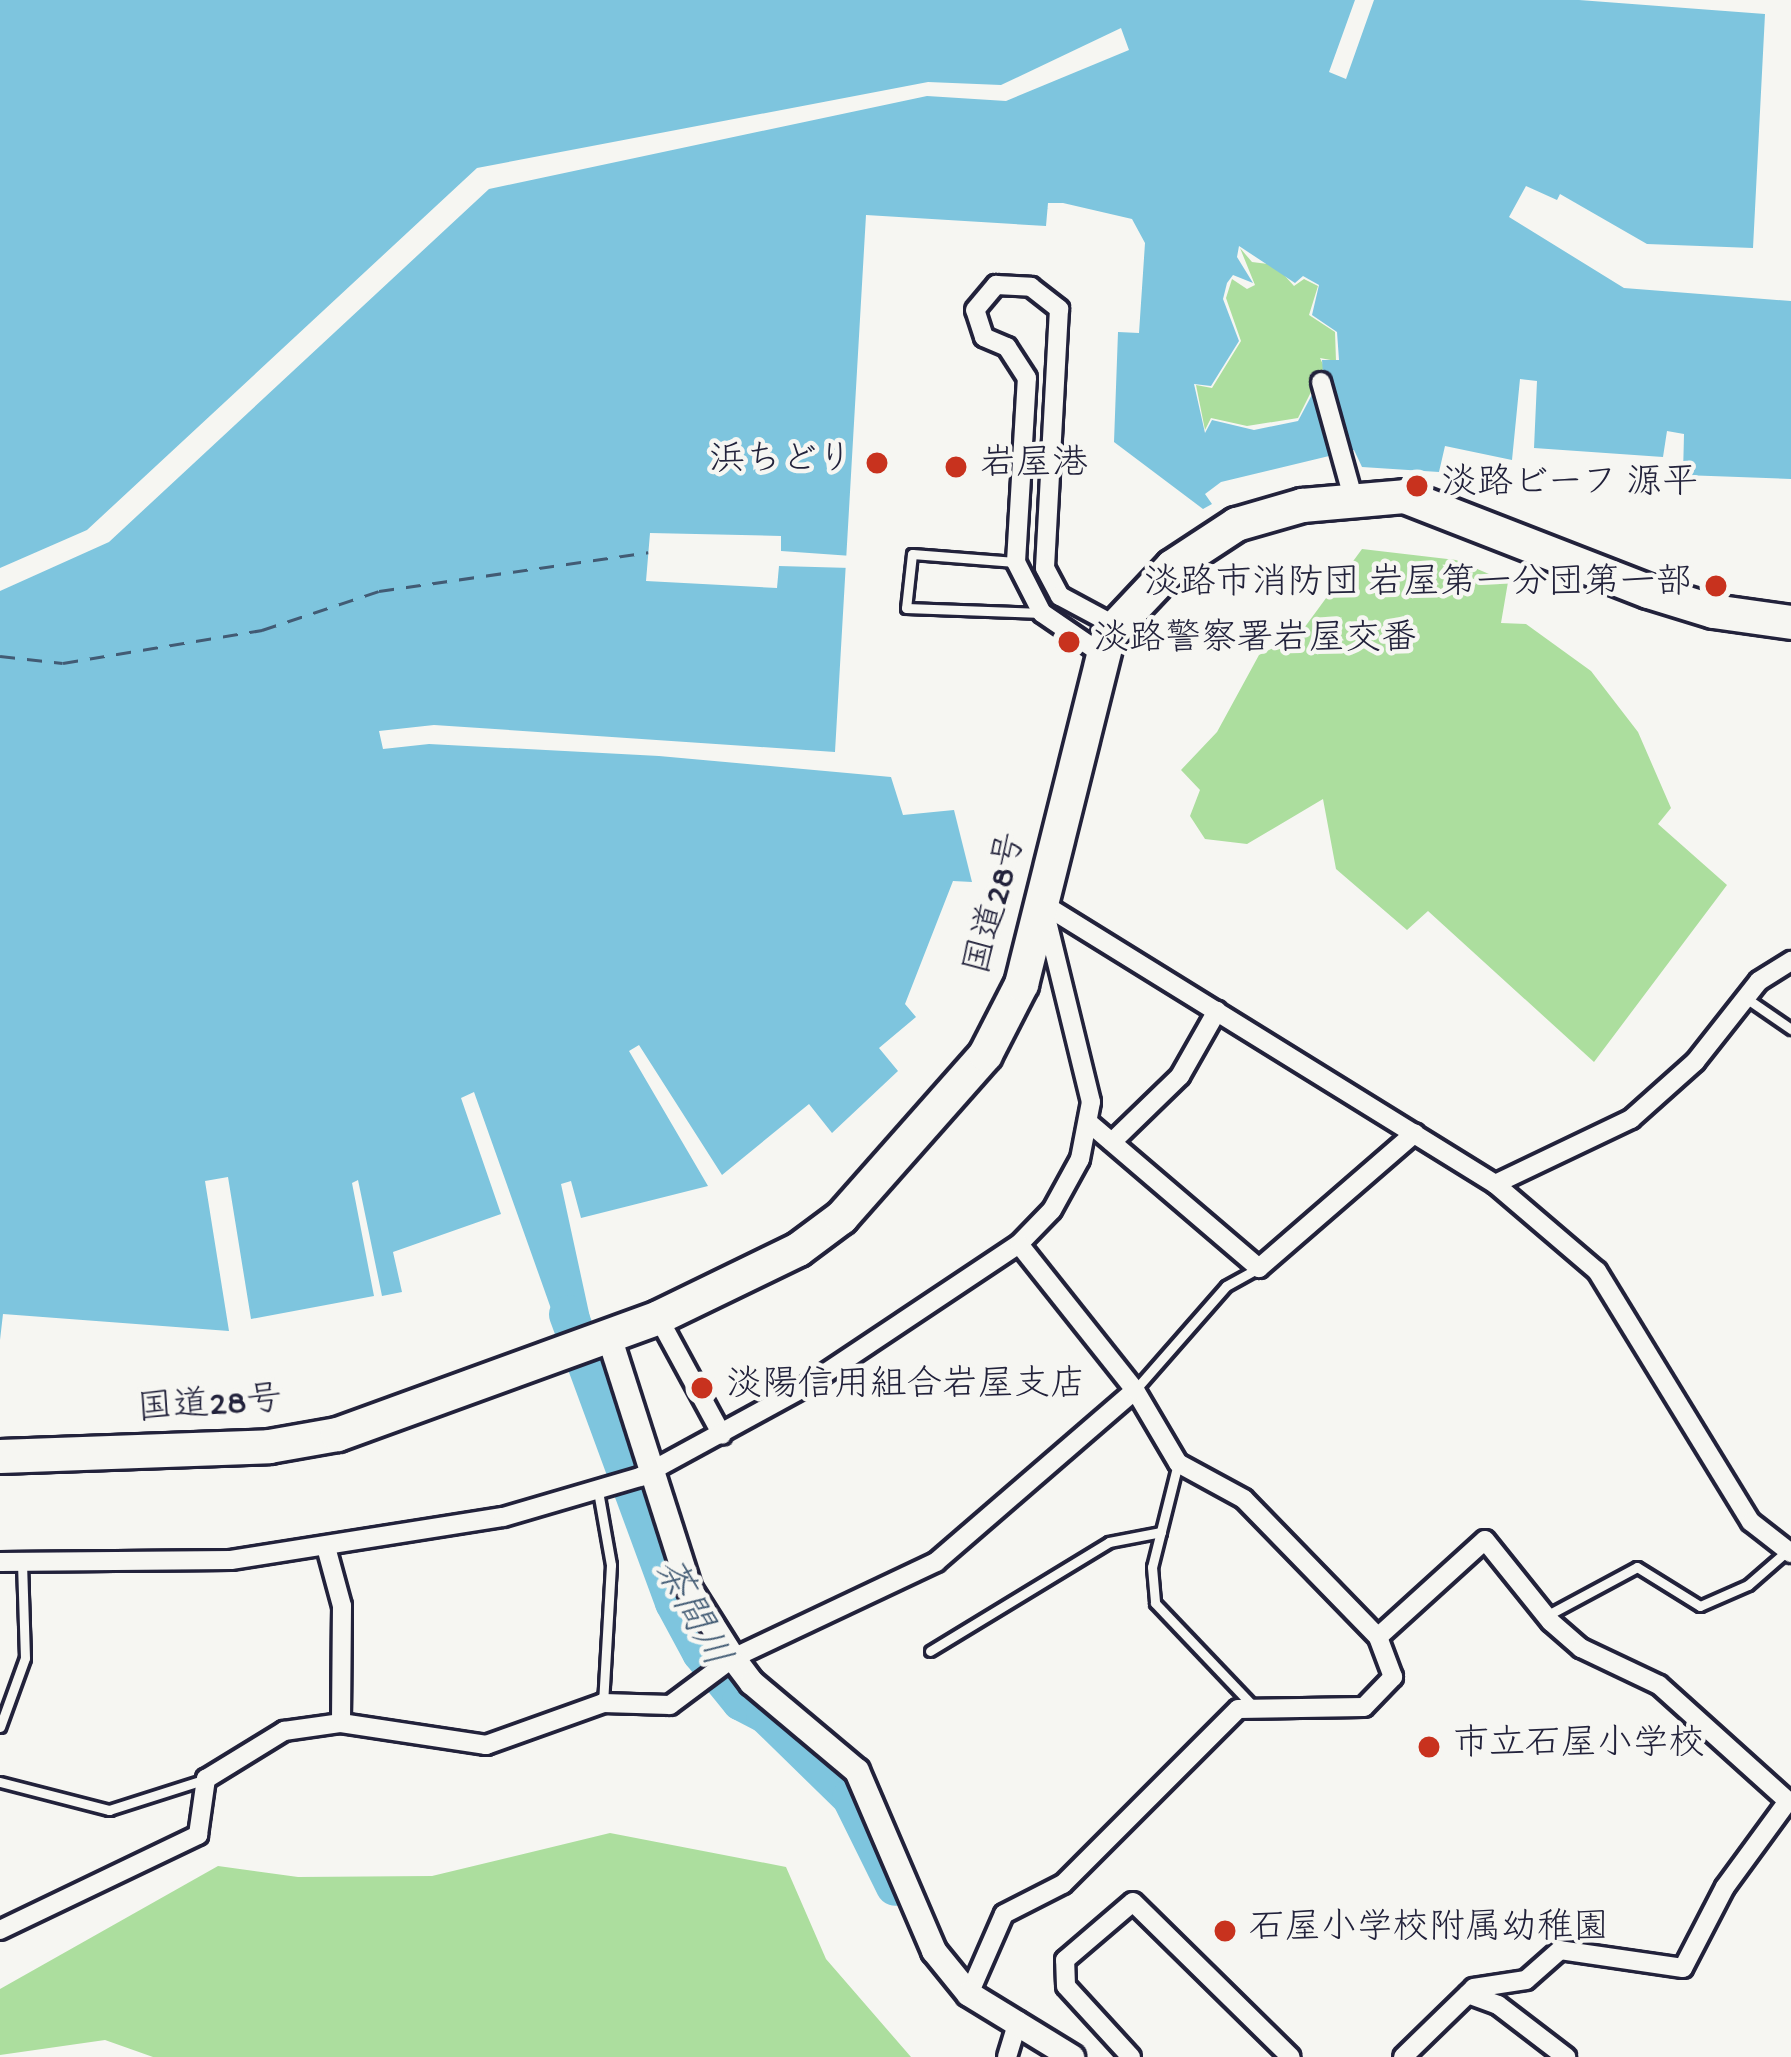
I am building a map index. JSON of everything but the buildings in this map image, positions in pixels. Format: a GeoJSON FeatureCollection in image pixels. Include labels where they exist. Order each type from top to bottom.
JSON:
{"type":"FeatureCollection","features":[{"type":"Feature","properties":{"kind":"highway"},"geometry":{"type":"LineString","coordinates":[[1107,638],[1172,566],[1225,530],[1350,484],[1443,506],[1648,591],[1791,622]]}},
{"type":"Feature","properties":{"kind":"highway","name":"国道28号"},"geometry":{"type":"LineString","coordinates":[[0,1456],[269,1446],[338,1434],[658,1317],[798,1249],[914,1140],[986,1054],[1021,984],[1107,638]]}},
{"type":"Feature","properties":{"kind":"street"},"geometry":{"type":"LineString","coordinates":[[996,285],[1030,286],[1059,309],[1045,568],[1060,596],[1107,638],[1042,614],[1016,562],[1027,378],[1006,347],[984,337],[975,310],[996,285]]}},
{"type":"Feature","properties":{"kind":"street"},"geometry":{"type":"LineString","coordinates":[[1321,382],[1350,484]]}},
{"type":"Feature","properties":{"kind":"street"},"geometry":{"type":"LineString","coordinates":[[1043,904],[1495,1184],[1597,1271],[1751,1522],[1790,1552]]}},
{"type":"Feature","properties":{"kind":"street"},"geometry":{"type":"LineString","coordinates":[[0,1562],[117,1567],[326,1547],[606,1489],[722,1435],[1019,1244],[1052,1210],[1080,1159],[1088,1122],[1086,1064],[1043,904]]}},
{"type":"Feature","properties":{"kind":"street"},"geometry":{"type":"LineString","coordinates":[[1495,1184],[1631,1119],[1695,1061],[1746,998],[1791,961]]}},
{"type":"Feature","properties":{"kind":"street"},"geometry":{"type":"LineString","coordinates":[[1112,1142],[1180,1076],[1217,1011]]}},
{"type":"Feature","properties":{"kind":"street"},"geometry":{"type":"LineString","coordinates":[[1088,1122],[1258,1268],[1414,1133]]}},
{"type":"Feature","properties":{"kind":"street"},"geometry":{"type":"LineString","coordinates":[[969,1994],[1004,1915],[1063,1885],[1238,1709],[1364,1707],[1393,1677],[1378,1637],[1244,1499],[1178,1463],[1135,1390],[1019,1244]]}},
{"type":"Feature","properties":{"kind":"street"},"geometry":{"type":"LineString","coordinates":[[658,1317],[722,1435]]}},
{"type":"Feature","properties":{"kind":"street"},"geometry":{"type":"LineString","coordinates":[[601,1335],[644,1475],[690,1590],[728,1660],[857,1771],[934,1951],[969,1994],[1072,2057]]}},
{"type":"Feature","properties":{"kind":"street"},"geometry":{"type":"LineString","coordinates":[[0,1930],[198,1835],[206,1779],[284,1731],[341,1723],[486,1745],[603,1702],[670,1705],[696,1680],[728,1660],[936,1562],[1135,1390]]}},
{"type":"Feature","properties":{"kind":"street"},"geometry":{"type":"LineString","coordinates":[[1378,1637],[1485,1540],[1546,1616],[1581,1648],[1659,1685],[1788,1802],[1725,1887],[1683,1968],[1560,1950],[1526,1980],[1468,1994],[1403,2057]]}},
{"type":"Feature","properties":{"kind":"street"},"geometry":{"type":"LineString","coordinates":[[326,1547],[342,1606],[341,1723]]}},
{"type":"Feature","properties":{"kind":"street"},"geometry":{"type":"LineString","coordinates":[[1131,2057],[1066,1986],[1065,1960],[1133,1902],[1291,2057]]}},
{"type":"Feature","properties":{"kind":"street"},"geometry":{"type":"LineString","coordinates":[[1468,1994],[1498,2005],[1566,2057]]}},
{"type":"Feature","properties":{"kind":"street"},"geometry":{"type":"LineString","coordinates":[[1007,2057],[1018,2021]]}},
{"type":"Feature","properties":{"kind":"lane"},"geometry":{"type":"LineString","coordinates":[[1016,562],[912,554],[906,608],[1042,614]]}},
{"type":"Feature","properties":{"kind":"lane"},"geometry":{"type":"LineString","coordinates":[[1746,998],[1791,1029]]}},
{"type":"Feature","properties":{"kind":"lane"},"geometry":{"type":"LineString","coordinates":[[1135,1390],[1226,1286],[1258,1268]]}},
{"type":"Feature","properties":{"kind":"lane"},"geometry":{"type":"LineString","coordinates":[[1178,1463],[1161,1532],[1155,1603],[1256,1709]]}},
{"type":"Feature","properties":{"kind":"lane"},"geometry":{"type":"LineString","coordinates":[[603,1702],[611,1565],[606,1489]]}},
{"type":"Feature","properties":{"kind":"lane"},"geometry":{"type":"LineString","coordinates":[[930,1651],[1109,1542],[1161,1532]]}},
{"type":"Feature","properties":{"kind":"lane"},"geometry":{"type":"LineString","coordinates":[[1546,1616],[1637,1568],[1700,1606],[1748,1586],[1790,1552]]}},
{"type":"Feature","properties":{"kind":"lane"},"geometry":{"type":"LineString","coordinates":[[0,1727],[25,1658],[22,1562]]}},
{"type":"Feature","properties":{"kind":"lane"},"geometry":{"type":"LineString","coordinates":[[0,1782],[109,1810],[206,1779]]}},
{"type":"Feature","properties":{"kind":"green space"},"geometry":{"type":"Polygon","coordinates":[[[1240,248],[1252,262],[1275,265],[1294,286],[1304,279],[1318,286],[1309,315],[1335,332],[1336,361],[1320,358],[1325,369],[1310,374],[1312,390],[1298,418],[1247,426],[1211,418],[1205,430],[1196,385],[1212,388],[1241,341],[1226,298],[1232,279],[1247,289],[1255,285],[1240,248]]]}},
{"type":"Feature","properties":{"kind":"green space"},"geometry":{"type":"Polygon","coordinates":[[[1362,549],[1456,560],[1508,582],[1501,623],[1526,624],[1591,671],[1638,732],[1671,808],[1658,824],[1727,885],[1594,1062],[1428,911],[1407,930],[1336,869],[1323,799],[1247,844],[1205,839],[1190,816],[1200,790],[1181,770],[1217,732],[1259,655],[1299,635],[1362,549]]]}},
{"type":"Feature","properties":{"kind":"green space"},"geometry":{"type":"Polygon","coordinates":[[[610,1833],[786,1867],[826,1959],[911,2057],[153,2057],[105,2040],[0,2055],[0,1989],[218,1866],[298,1877],[432,1876],[610,1833]]]}},
{"type":"Feature","properties":{"kind":"water"},"geometry":{"type":"Polygon","coordinates":[[[0,0],[1355,0],[1329,72],[1346,79],[1374,0],[1579,0],[1765,14],[1753,248],[1647,244],[1560,194],[1557,200],[1526,186],[1509,217],[1624,288],[1791,301],[1791,479],[1683,475],[1684,434],[1667,431],[1663,457],[1534,448],[1537,381],[1520,379],[1512,460],[1445,446],[1439,472],[1362,467],[1354,450],[1221,482],[1205,494],[1212,504],[1203,509],[1114,442],[1118,332],[1139,333],[1145,243],[1132,219],[1063,203],[1048,203],[1046,226],[866,215],[835,752],[434,725],[379,731],[383,749],[429,744],[659,756],[891,777],[903,815],[954,810],[972,882],[953,881],[905,1004],[916,1017],[879,1048],[898,1071],[832,1133],[809,1104],[722,1175],[639,1045],[629,1051],[708,1186],[581,1218],[571,1181],[561,1184],[591,1322],[560,1334],[474,1092],[461,1098],[501,1214],[393,1252],[402,1292],[382,1296],[358,1180],[352,1183],[374,1296],[251,1319],[228,1177],[205,1181],[229,1331],[3,1314],[0,1340],[0,0]],[[1239,246],[1237,257],[1253,283],[1233,275],[1227,283],[1223,299],[1239,341],[1211,386],[1194,384],[1205,433],[1212,420],[1254,430],[1298,421],[1315,389],[1324,388],[1322,360],[1339,360],[1337,332],[1312,315],[1319,285],[1303,276],[1295,283],[1239,246]]]}},
{"type":"Feature","properties":{"kind":"pier"},"geometry":{"type":"Polygon","coordinates":[[[1121,28],[1129,50],[1006,101],[927,96],[489,189],[109,542],[0,591],[0,568],[87,530],[477,168],[928,82],[1001,85],[1121,28]]]}},
{"type":"Feature","properties":{"kind":"pier"},"geometry":{"type":"Polygon","coordinates":[[[650,533],[781,536],[781,551],[852,556],[851,568],[779,566],[777,588],[646,581],[650,533]]]}},
{"type":"Feature","properties":{"kind":"waterway","name":"茶間川"},"geometry":{"type":"LineString","coordinates":[[568,1314],[674,1602],[701,1652],[741,1701],[765,1713],[851,1797],[895,1886]]}},
{"type":"Feature","properties":{"kind":"ferry route"},"geometry":{"type":"LineString","coordinates":[[0,656],[63,663],[262,630],[379,591],[648,552]]}},
{"type":"Feature","properties":{"kind":"place","name":"浜ちどり"},"geometry":{"type":"Point","coordinates":[877,463]}},
{"type":"Feature","properties":{"kind":"place","name":"岩屋港"},"geometry":{"type":"Point","coordinates":[956,467]}},
{"type":"Feature","properties":{"kind":"place","name":"淡路ビーフ 源平"},"geometry":{"type":"Point","coordinates":[1417,486]}},
{"type":"Feature","properties":{"kind":"place","name":"淡路市消防団 岩屋第一分団第一部"},"geometry":{"type":"Point","coordinates":[1716,586]}},
{"type":"Feature","properties":{"kind":"place","name":"淡路警察署岩屋交番"},"geometry":{"type":"Point","coordinates":[1069,642]}},
{"type":"Feature","properties":{"kind":"place","name":"淡陽信用組合岩屋支店"},"geometry":{"type":"Point","coordinates":[702,1388]}},
{"type":"Feature","properties":{"kind":"place","name":"市立石屋小学校"},"geometry":{"type":"Point","coordinates":[1429,1747]}},
{"type":"Feature","properties":{"kind":"place","name":"石屋小学校附属幼稚園"},"geometry":{"type":"Point","coordinates":[1225,1931]}}]}
